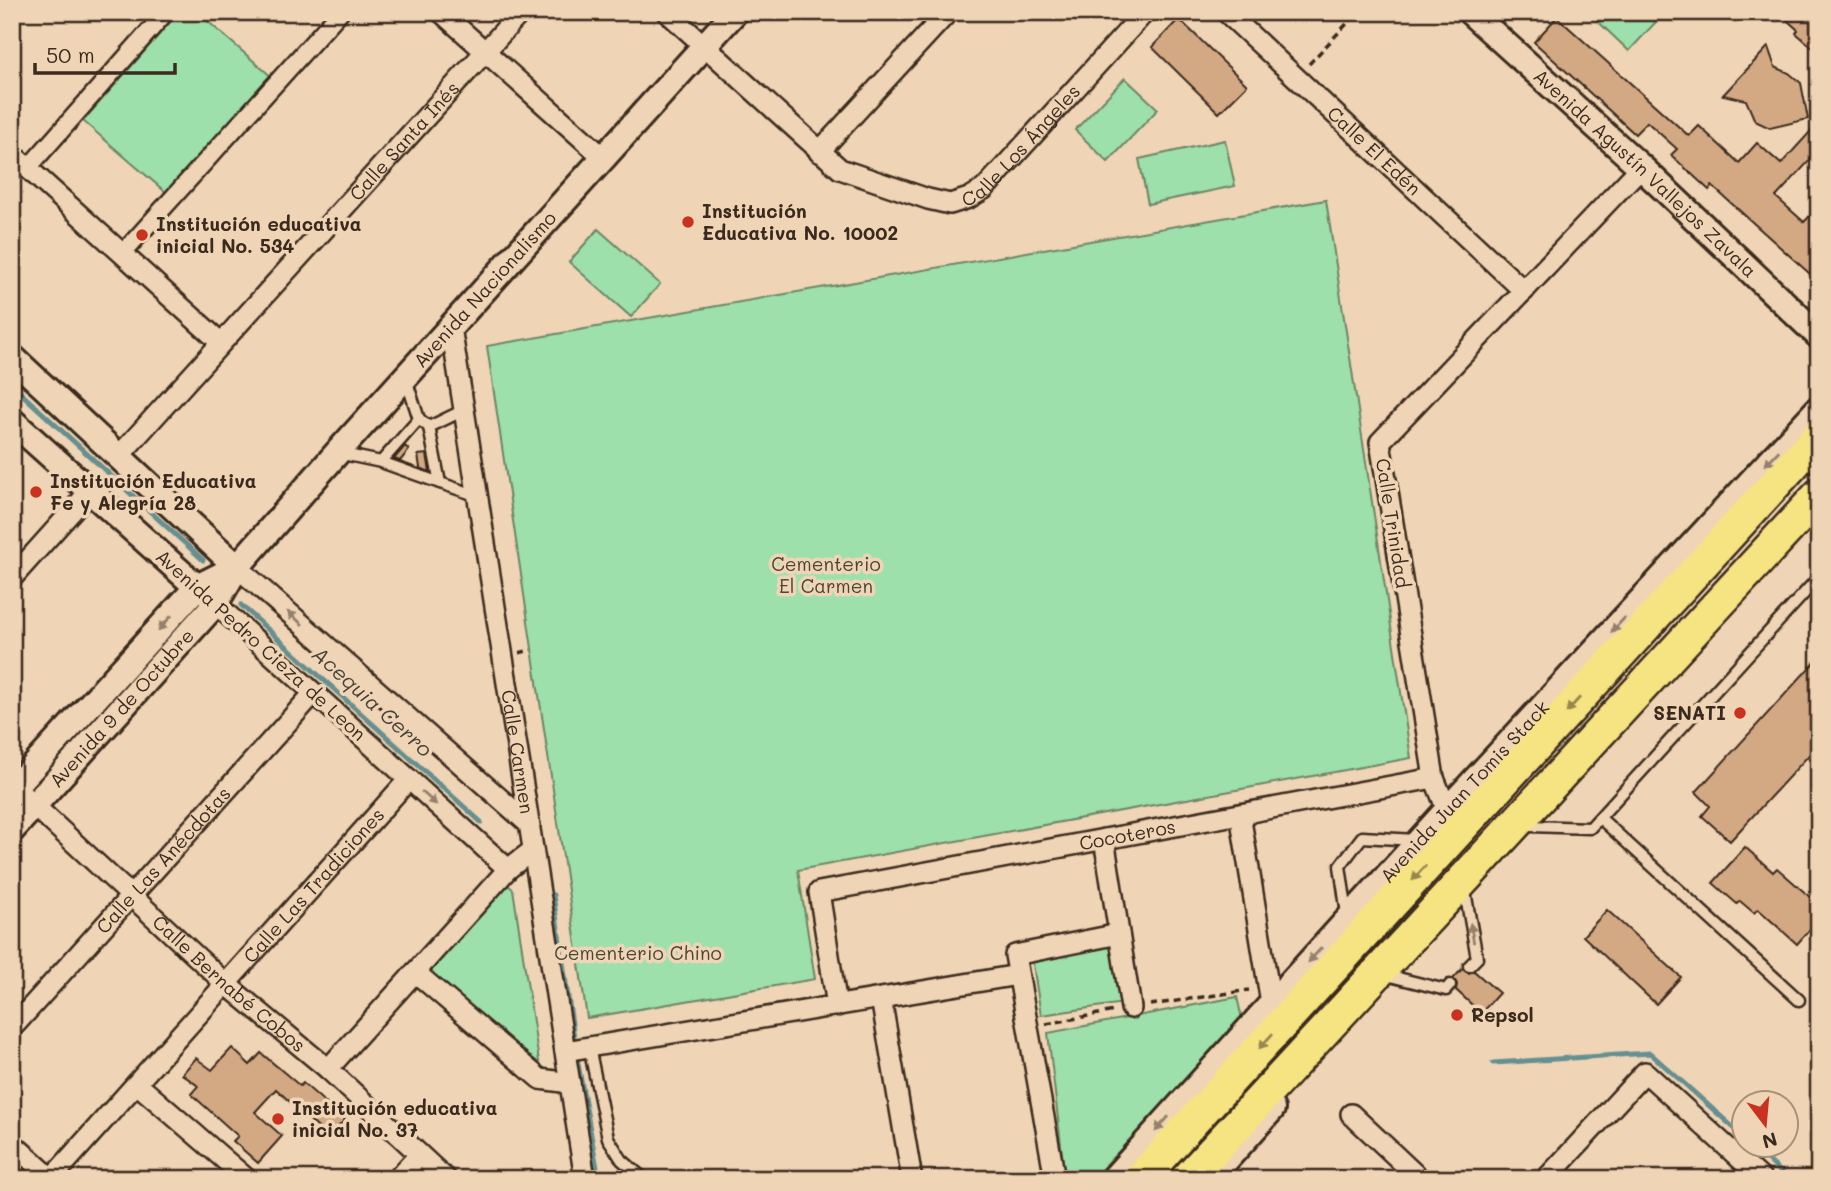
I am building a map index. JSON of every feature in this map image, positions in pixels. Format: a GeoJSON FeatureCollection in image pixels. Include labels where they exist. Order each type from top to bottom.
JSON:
{"type":"FeatureCollection","features":[{"type":"Feature","properties":{"kind":"main road","name":"Avenida Juan Tomis Stack"},"geometry":{"type":"LineString","coordinates":[[1140,1179],[1819,436]]}},
{"type":"Feature","properties":{"kind":"main road"},"geometry":{"type":"LineString","coordinates":[[1187,1179],[1819,495]]}},
{"type":"Feature","properties":{"kind":"street"},"geometry":{"type":"LineString","coordinates":[[28,168],[166,12]]}},
{"type":"Feature","properties":{"kind":"street"},"geometry":{"type":"LineString","coordinates":[[122,254],[340,12]]}},
{"type":"Feature","properties":{"kind":"street"},"geometry":{"type":"LineString","coordinates":[[442,12],[604,158]]}},
{"type":"Feature","properties":{"kind":"street","name":"Calle Santa Inés"},"geometry":{"type":"LineString","coordinates":[[119,456],[521,12]]}},
{"type":"Feature","properties":{"kind":"street","name":"Calle Los Ángeles"},"geometry":{"type":"LineString","coordinates":[[667,12],[840,169],[928,200],[950,204],[969,198],[984,189],[1146,12]]}},
{"type":"Feature","properties":{"kind":"street","name":"Avenida Nacionalismo"},"geometry":{"type":"LineString","coordinates":[[237,567],[735,12]]}},
{"type":"Feature","properties":{"kind":"street"},"geometry":{"type":"LineString","coordinates":[[819,152],[948,12]]}},
{"type":"Feature","properties":{"kind":"street","name":"Calle El Edén"},"geometry":{"type":"LineString","coordinates":[[1226,12],[1524,291]]}},
{"type":"Feature","properties":{"kind":"street","name":"Avenida Agustín Vallejos Zavala"},"geometry":{"type":"LineString","coordinates":[[1470,12],[1819,336]]}},
{"type":"Feature","properties":{"kind":"street"},"geometry":{"type":"LineString","coordinates":[[12,154],[220,342]]}},
{"type":"Feature","properties":{"kind":"street","name":"Calle Trinidad"},"geometry":{"type":"LineString","coordinates":[[1447,810],[1434,778],[1380,442],[1640,167]]}},
{"type":"Feature","properties":{"kind":"street","name":"Calle Carmen"},"geometry":{"type":"LineString","coordinates":[[451,327],[586,1179]]}},
{"type":"Feature","properties":{"kind":"street"},"geometry":{"type":"LineString","coordinates":[[12,357],[237,567],[530,825]]}},
{"type":"Feature","properties":{"kind":"street","name":"Avenida Juan Tomis Stack"},"geometry":{"type":"LineString","coordinates":[[1113,1179],[1270,995],[1348,919],[1819,408]]}},
{"type":"Feature","properties":{"kind":"street","name":"Avenida Pedro Cieza de Leon"},"geometry":{"type":"LineString","coordinates":[[12,421],[508,869]]}},
{"type":"Feature","properties":{"kind":"street"},"geometry":{"type":"LineString","coordinates":[[12,578],[90,491]]}},
{"type":"Feature","properties":{"kind":"street"},"geometry":{"type":"LineString","coordinates":[[1209,1179],[1819,510]]}},
{"type":"Feature","properties":{"kind":"street","name":"Avenida 9 de Octubre"},"geometry":{"type":"LineString","coordinates":[[13,788],[237,567]]}},
{"type":"Feature","properties":{"kind":"street","name":"Avenida 9 de Octubre"},"geometry":{"type":"LineString","coordinates":[[12,830],[206,595]]}},
{"type":"Feature","properties":{"kind":"street","name":"Calle Las Anécdotas"},"geometry":{"type":"LineString","coordinates":[[12,1028],[314,693]]}},
{"type":"Feature","properties":{"kind":"street","name":"Cocoteros"},"geometry":{"type":"LineString","coordinates":[[837,1006],[819,892],[1434,778]]}},
{"type":"Feature","properties":{"kind":"street","name":"Calle Las Tradiciones"},"geometry":{"type":"LineString","coordinates":[[51,1179],[409,779]]}},
{"type":"Feature","properties":{"kind":"street","name":"Calle Bernabé Cobos"},"geometry":{"type":"LineString","coordinates":[[13,788],[227,985],[328,1069],[446,1179]]}},
{"type":"Feature","properties":{"kind":"street"},"geometry":{"type":"LineString","coordinates":[[1240,814],[1270,995]]}},
{"type":"Feature","properties":{"kind":"street"},"geometry":{"type":"LineString","coordinates":[[1104,839],[1131,1008]]}},
{"type":"Feature","properties":{"kind":"street"},"geometry":{"type":"LineString","coordinates":[[328,1069],[508,869],[533,850]]}},
{"type":"Feature","properties":{"kind":"street"},"geometry":{"type":"LineString","coordinates":[[1055,1179],[1015,955],[1119,934]]}},
{"type":"Feature","properties":{"kind":"street"},"geometry":{"type":"LineString","coordinates":[[415,972],[540,1079],[570,1083]]}},
{"type":"Feature","properties":{"kind":"street"},"geometry":{"type":"LineString","coordinates":[[565,1051],[1017,975]]}},
{"type":"Feature","properties":{"kind":"street"},"geometry":{"type":"LineString","coordinates":[[881,998],[912,1179]]}},
{"type":"Feature","properties":{"kind":"street"},"geometry":{"type":"LineString","coordinates":[[1546,1179],[1644,1072],[1750,1175]]}},
{"type":"Feature","properties":{"kind":"street"},"geometry":{"type":"LineString","coordinates":[[137,1083],[247,1179]]}},
{"type":"Feature","properties":{"kind":"street"},"geometry":{"type":"LineString","coordinates":[[1352,1114],[1420,1179]]}},
{"type":"Feature","properties":{"kind":"street"},"geometry":{"type":"LineString","coordinates":[[12,1143],[51,1179]]}},
{"type":"Feature","properties":{"kind":"street"},"geometry":{"type":"LineString","coordinates":[[397,1179],[419,1155]]}},
{"type":"Feature","properties":{"kind":"lane"},"geometry":{"type":"LineString","coordinates":[[406,377],[419,419],[429,427],[440,483]]}},
{"type":"Feature","properties":{"kind":"lane"},"geometry":{"type":"LineString","coordinates":[[429,427],[464,410]]}},
{"type":"Feature","properties":{"kind":"lane"},"geometry":{"type":"LineString","coordinates":[[381,462],[419,419]]}},
{"type":"Feature","properties":{"kind":"lane"},"geometry":{"type":"LineString","coordinates":[[337,453],[381,462],[478,496]]}},
{"type":"Feature","properties":{"kind":"lane"},"geometry":{"type":"LineString","coordinates":[[1530,826],[1590,828],[1819,577]]}},
{"type":"Feature","properties":{"kind":"lane"},"geometry":{"type":"LineString","coordinates":[[1600,818],[1800,1000]]}},
{"type":"Feature","properties":{"kind":"lane"},"geometry":{"type":"LineString","coordinates":[[1348,919],[1340,866],[1362,837],[1420,840]]}},
{"type":"Feature","properties":{"kind":"lane"},"geometry":{"type":"LineString","coordinates":[[1466,897],[1477,958],[1469,966]]}},
{"type":"Feature","properties":{"kind":"lane"},"geometry":{"type":"LineString","coordinates":[[1394,977],[1446,990],[1450,985]]}},
{"type":"Feature","properties":{"kind":"lane"},"geometry":{"type":"LineString","coordinates":[[589,1047],[608,1138],[622,1160],[644,1179]]}},
{"type":"Feature","properties":{"kind":"path"},"geometry":{"type":"LineString","coordinates":[[1296,78],[1359,12]]}},
{"type":"Feature","properties":{"kind":"path"},"geometry":{"type":"LineString","coordinates":[[1027,1028],[1131,1008],[1270,995]]}},
{"type":"Feature","properties":{"kind":"green space"},"geometry":{"type":"Polygon","coordinates":[[[179,12],[197,12],[273,78],[169,195],[83,121],[179,12]]]}},
{"type":"Feature","properties":{"kind":"green space"},"geometry":{"type":"Polygon","coordinates":[[[1588,12],[1665,12],[1629,51],[1588,12]]]}},
{"type":"Feature","properties":{"kind":"green space"},"geometry":{"type":"Polygon","coordinates":[[[1125,78],[1158,109],[1108,162],[1075,130],[1125,78]]]}},
{"type":"Feature","properties":{"kind":"green space"},"geometry":{"type":"Polygon","coordinates":[[[1225,140],[1235,186],[1148,204],[1139,159],[1225,140]]]}},
{"type":"Feature","properties":{"kind":"green space","name":"Cementerio El Carmen"},"geometry":{"type":"Polygon","coordinates":[[[1326,200],[1411,758],[798,870],[815,979],[587,1018],[487,346],[1326,200]]]}},
{"type":"Feature","properties":{"kind":"green space"},"geometry":{"type":"Polygon","coordinates":[[[598,229],[660,284],[631,317],[569,262],[598,229]]]}},
{"type":"Feature","properties":{"kind":"green space"},"geometry":{"type":"Polygon","coordinates":[[[505,883],[513,889],[540,1068],[426,972],[505,883]]]}},
{"type":"Feature","properties":{"kind":"green space"},"geometry":{"type":"Polygon","coordinates":[[[1115,946],[1124,1003],[1041,1015],[1032,958],[1115,946]]]}},
{"type":"Feature","properties":{"kind":"green space"},"geometry":{"type":"Polygon","coordinates":[[[1237,997],[1243,1023],[1092,1179],[1065,1179],[1048,1033],[1237,997]]]}},
{"type":"Feature","properties":{"kind":"building"},"geometry":{"type":"Polygon","coordinates":[[[1778,12],[1819,12],[1819,53],[1796,33],[1798,30],[1778,12]]]}},
{"type":"Feature","properties":{"kind":"building"},"geometry":{"type":"Polygon","coordinates":[[[1557,17],[1689,136],[1699,126],[1739,163],[1757,143],[1781,164],[1819,122],[1819,167],[1810,160],[1776,197],[1804,222],[1819,207],[1819,282],[1712,186],[1709,190],[1671,155],[1677,149],[1647,122],[1635,134],[1534,42],[1557,17]]]}},
{"type":"Feature","properties":{"kind":"building"},"geometry":{"type":"Polygon","coordinates":[[[1179,19],[1247,85],[1219,113],[1152,47],[1179,19]]]}},
{"type":"Feature","properties":{"kind":"building"},"geometry":{"type":"Polygon","coordinates":[[[1768,47],[1775,67],[1789,73],[1801,83],[1808,119],[1770,128],[1755,121],[1746,100],[1723,95],[1768,47]]]}},
{"type":"Feature","properties":{"kind":"building"},"geometry":{"type":"Polygon","coordinates":[[[405,446],[409,450],[400,461],[394,459],[405,446]]]}},
{"type":"Feature","properties":{"kind":"building"},"geometry":{"type":"Polygon","coordinates":[[[427,454],[430,472],[420,468],[418,455],[427,454]]]}},
{"type":"Feature","properties":{"kind":"building"},"geometry":{"type":"Polygon","coordinates":[[[1819,657],[1819,744],[1730,841],[1702,816],[1710,806],[1696,792],[1819,657]]]}},
{"type":"Feature","properties":{"kind":"building"},"geometry":{"type":"Polygon","coordinates":[[[1745,847],[1773,872],[1777,868],[1819,905],[1819,919],[1797,944],[1758,909],[1754,913],[1740,901],[1737,904],[1713,883],[1745,847]]]}},
{"type":"Feature","properties":{"kind":"building"},"geometry":{"type":"Polygon","coordinates":[[[1607,910],[1681,977],[1656,1004],[1583,936],[1607,910]]]}},
{"type":"Feature","properties":{"kind":"building"},"geometry":{"type":"Polygon","coordinates":[[[1462,969],[1468,973],[1474,971],[1499,993],[1481,1013],[1456,990],[1457,983],[1453,979],[1462,969]]]}},
{"type":"Feature","properties":{"kind":"building"},"geometry":{"type":"Polygon","coordinates":[[[232,1048],[250,1065],[261,1053],[300,1086],[303,1083],[345,1120],[328,1137],[276,1089],[255,1112],[282,1136],[258,1163],[233,1141],[238,1136],[191,1094],[198,1086],[182,1074],[196,1058],[212,1070],[232,1048]]]}},
{"type":"Feature","properties":{"kind":"waterway","name":"Acequia Cerro"},"geometry":{"type":"LineString","coordinates":[[12,385],[203,560]]}},
{"type":"Feature","properties":{"kind":"waterway","name":"Acequia Cerro"},"geometry":{"type":"LineString","coordinates":[[241,605],[481,822]]}},
{"type":"Feature","properties":{"kind":"waterway","name":"Acequia Cerro"},"geometry":{"type":"LineString","coordinates":[[553,895],[575,1044]]}},
{"type":"Feature","properties":{"kind":"waterway","name":"Acequia Cerro"},"geometry":{"type":"LineString","coordinates":[[576,1053],[599,1179]]}},
{"type":"Feature","properties":{"kind":"waterway","name":"Acequia Cerro"},"geometry":{"type":"LineString","coordinates":[[1493,1063],[1650,1053],[1730,1124]]}},
{"type":"Feature","properties":{"kind":"waterway","name":"Acequia Cerro"},"geometry":{"type":"LineString","coordinates":[[1768,1160],[1788,1179]]}},
{"type":"Feature","properties":{"kind":"place","name":"Institución Educativa No. 10002"},"geometry":{"type":"Point","coordinates":[688,222]}},
{"type":"Feature","properties":{"kind":"place","name":"Institución educativa inicial No. 534"},"geometry":{"type":"Point","coordinates":[142,235]}},
{"type":"Feature","properties":{"kind":"place","name":"Institución Educativa Fe y Alegría 28"},"geometry":{"type":"Point","coordinates":[36,492]}},
{"type":"Feature","properties":{"kind":"place","name":"SENATI"},"geometry":{"type":"Point","coordinates":[1740,713]}},
{"type":"Feature","properties":{"kind":"place","name":"Repsol"},"geometry":{"type":"Point","coordinates":[1457,1015]}},
{"type":"Feature","properties":{"kind":"place","name":"Institución educativa inicial No. 37"},"geometry":{"type":"Point","coordinates":[278,1119]}},
{"type":"Feature","properties":{"kind":"park label","name":"Cementerio Chino"},"geometry":{"type":"Point","coordinates":[638,953]}}]}
